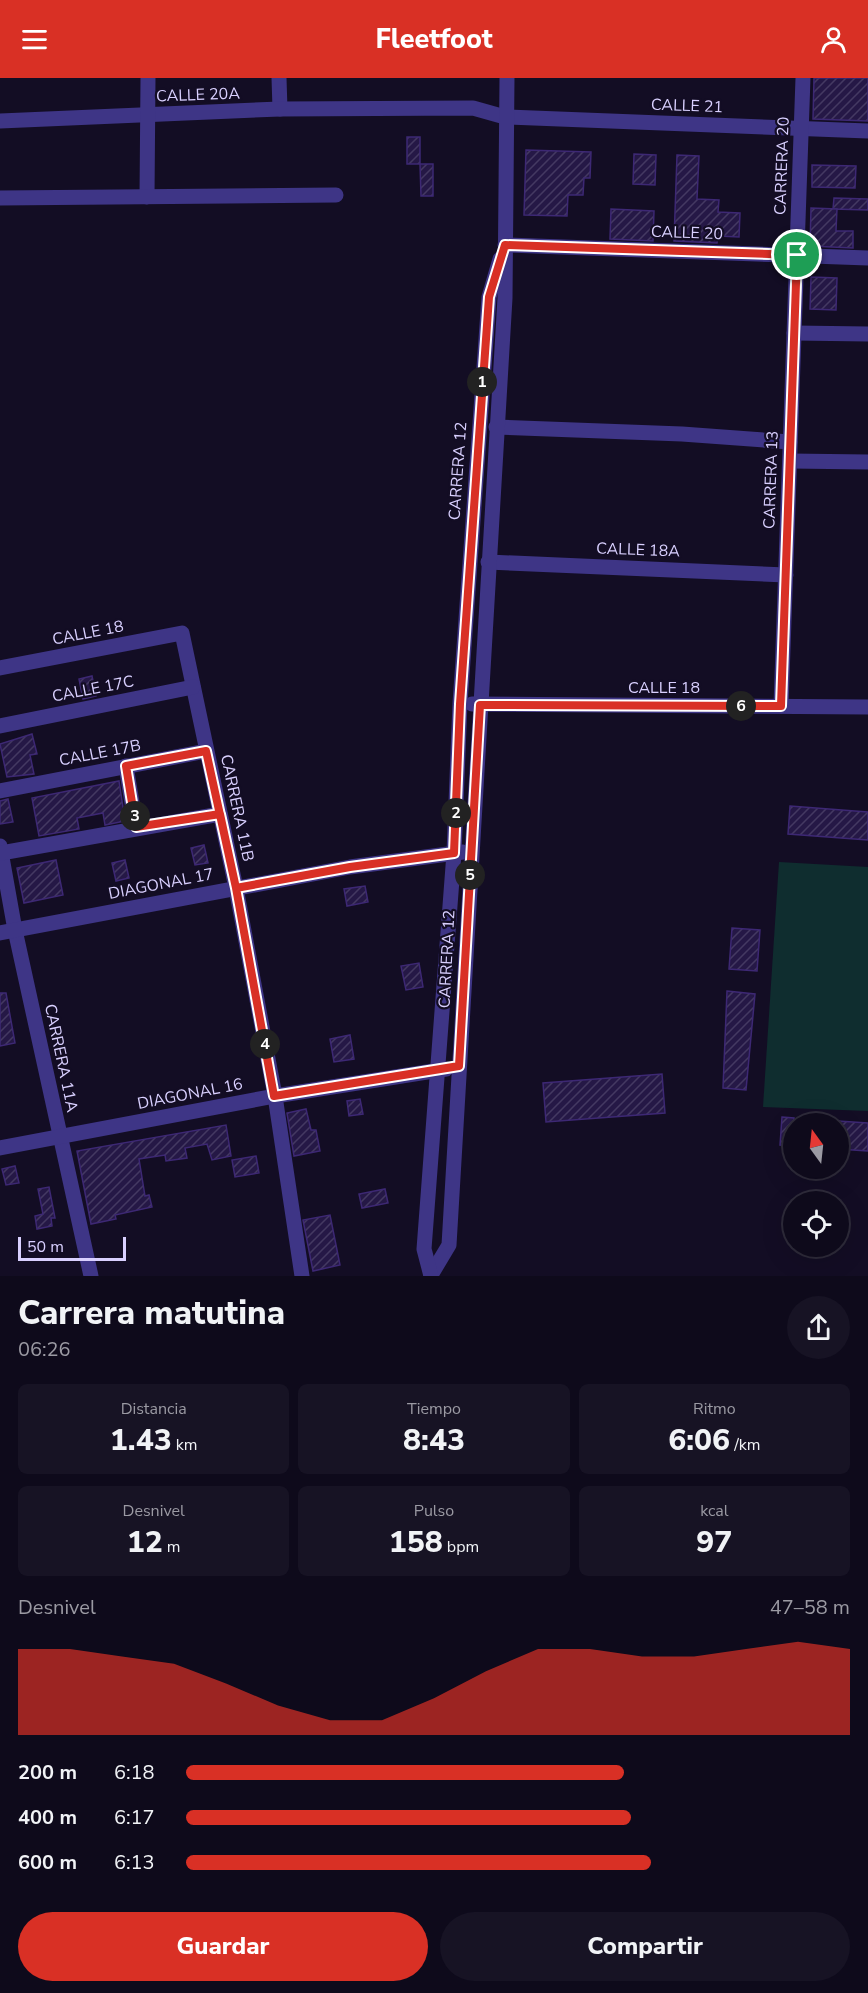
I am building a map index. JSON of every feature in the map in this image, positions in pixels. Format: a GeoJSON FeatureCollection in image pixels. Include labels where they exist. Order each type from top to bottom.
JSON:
{"type":"FeatureCollection","features":[{"type":"Feature","properties":{"kind":"street"},"geometry":{"type":"LineString","coordinates":[[147,197],[148,78]]}},
{"type":"Feature","properties":{"kind":"street"},"geometry":{"type":"LineString","coordinates":[[279,78],[280,110]]}},
{"type":"Feature","properties":{"kind":"street","name":"CARRERA 12"},"geometry":{"type":"LineString","coordinates":[[429,1276],[449,1245],[505,298],[507,78]]}},
{"type":"Feature","properties":{"kind":"street","name":"CARRERA 20"},"geometry":{"type":"LineString","coordinates":[[797,255],[803,78]]}},
{"type":"Feature","properties":{"kind":"street","name":"CALLE 20A"},"geometry":{"type":"LineString","coordinates":[[0,121],[280,110],[473,108],[505,117]]}},
{"type":"Feature","properties":{"kind":"street","name":"CALLE 21"},"geometry":{"type":"LineString","coordinates":[[505,117],[868,131]]}},
{"type":"Feature","properties":{"kind":"street"},"geometry":{"type":"LineString","coordinates":[[0,198],[336,195]]}},
{"type":"Feature","properties":{"kind":"street","name":"CARRERA 12"},"geometry":{"type":"LineString","coordinates":[[429,1276],[424,1249],[454,853],[460,704],[489,297],[505,245]]}},
{"type":"Feature","properties":{"kind":"street","name":"CALLE 20"},"geometry":{"type":"LineString","coordinates":[[505,245],[868,258]]}},
{"type":"Feature","properties":{"kind":"street","name":"CARRERA 13"},"geometry":{"type":"LineString","coordinates":[[781,706],[797,255]]}},
{"type":"Feature","properties":{"kind":"street"},"geometry":{"type":"LineString","coordinates":[[794,333],[868,334]]}},
{"type":"Feature","properties":{"kind":"street"},"geometry":{"type":"LineString","coordinates":[[496,427],[682,434],[790,442]]}},
{"type":"Feature","properties":{"kind":"street"},"geometry":{"type":"LineString","coordinates":[[790,461],[868,462]]}},
{"type":"Feature","properties":{"kind":"street","name":"CALLE 18A"},"geometry":{"type":"LineString","coordinates":[[488,562],[786,575]]}},
{"type":"Feature","properties":{"kind":"street","name":"CALLE 18"},"geometry":{"type":"LineString","coordinates":[[0,668],[182,633]]}},
{"type":"Feature","properties":{"kind":"street","name":"CARRERA 11B"},"geometry":{"type":"LineString","coordinates":[[182,633],[236,888],[274,1096],[302,1276]]}},
{"type":"Feature","properties":{"kind":"street","name":"CALLE 17C"},"geometry":{"type":"LineString","coordinates":[[0,726],[193,687]]}},
{"type":"Feature","properties":{"kind":"street","name":"CALLE 18"},"geometry":{"type":"LineString","coordinates":[[460,704],[868,707]]}},
{"type":"Feature","properties":{"kind":"street","name":"CALLE 17B"},"geometry":{"type":"LineString","coordinates":[[0,791],[206,751]]}},
{"type":"Feature","properties":{"kind":"street"},"geometry":{"type":"LineString","coordinates":[[126,766],[136,827]]}},
{"type":"Feature","properties":{"kind":"street"},"geometry":{"type":"LineString","coordinates":[[1,850],[220,814]]}},
{"type":"Feature","properties":{"kind":"street","name":"CARRERA 11A"},"geometry":{"type":"LineString","coordinates":[[1,850],[8,931],[91,1276]]}},
{"type":"Feature","properties":{"kind":"street","name":"DIAGONAL 17"},"geometry":{"type":"LineString","coordinates":[[8,931],[350,867],[472,851]]}},
{"type":"Feature","properties":{"kind":"street","name":"DIAGONAL 16"},"geometry":{"type":"LineString","coordinates":[[0,1149],[274,1096],[459,1066]]}},
{"type":"Feature","properties":{"kind":"green space"},"geometry":{"type":"Polygon","coordinates":[[[779,862],[868,867],[868,1111],[763,1107],[779,862]]]}},
{"type":"Feature","properties":{"kind":"building"},"geometry":{"type":"Polygon","coordinates":[[[814,78],[868,78],[868,121],[813,119],[814,78]]]}},
{"type":"Feature","properties":{"kind":"building"},"geometry":{"type":"Polygon","coordinates":[[[407,137],[420,137],[420,164],[407,164],[407,137]]]}},
{"type":"Feature","properties":{"kind":"building"},"geometry":{"type":"Polygon","coordinates":[[[526,150],[591,152],[590,178],[584,178],[583,195],[568,195],[567,216],[524,215],[526,150]]]}},
{"type":"Feature","properties":{"kind":"building"},"geometry":{"type":"Polygon","coordinates":[[[634,154],[656,155],[655,185],[633,184],[634,154]]]}},
{"type":"Feature","properties":{"kind":"building"},"geometry":{"type":"Polygon","coordinates":[[[677,155],[699,156],[697,199],[719,200],[718,212],[740,213],[739,237],[718,236],[717,243],[674,241],[677,155]]]}},
{"type":"Feature","properties":{"kind":"building"},"geometry":{"type":"Polygon","coordinates":[[[420,164],[433,164],[433,196],[421,196],[420,164]]]}},
{"type":"Feature","properties":{"kind":"building"},"geometry":{"type":"Polygon","coordinates":[[[812,165],[856,166],[855,188],[812,187],[812,165]]]}},
{"type":"Feature","properties":{"kind":"building"},"geometry":{"type":"Polygon","coordinates":[[[834,198],[868,199],[868,210],[833,209],[834,198]]]}},
{"type":"Feature","properties":{"kind":"building"},"geometry":{"type":"Polygon","coordinates":[[[811,208],[837,209],[836,231],[853,231],[853,248],[810,246],[811,208]]]}},
{"type":"Feature","properties":{"kind":"building"},"geometry":{"type":"Polygon","coordinates":[[[611,209],[654,211],[653,241],[610,239],[611,209]]]}},
{"type":"Feature","properties":{"kind":"building"},"geometry":{"type":"Polygon","coordinates":[[[811,277],[837,278],[836,310],[810,309],[811,277]]]}},
{"type":"Feature","properties":{"kind":"building"},"geometry":{"type":"Polygon","coordinates":[[[92,676],[96,696],[83,699],[79,679],[92,676]]]}},
{"type":"Feature","properties":{"kind":"building"},"geometry":{"type":"Polygon","coordinates":[[[32,734],[37,754],[30,755],[34,774],[7,777],[0,744],[32,734]]]}},
{"type":"Feature","properties":{"kind":"building"},"geometry":{"type":"Polygon","coordinates":[[[119,781],[125,821],[105,825],[103,813],[77,818],[79,829],[39,836],[32,798],[119,781]]]}},
{"type":"Feature","properties":{"kind":"building"},"geometry":{"type":"Polygon","coordinates":[[[8,799],[13,822],[0,824],[0,801],[8,799]]]}},
{"type":"Feature","properties":{"kind":"building"},"geometry":{"type":"Polygon","coordinates":[[[790,806],[868,812],[868,840],[788,834],[790,806]]]}},
{"type":"Feature","properties":{"kind":"building"},"geometry":{"type":"Polygon","coordinates":[[[204,845],[208,863],[195,865],[191,848],[204,845]]]}},
{"type":"Feature","properties":{"kind":"building"},"geometry":{"type":"Polygon","coordinates":[[[56,860],[63,895],[24,903],[17,868],[56,860]]]}},
{"type":"Feature","properties":{"kind":"building"},"geometry":{"type":"Polygon","coordinates":[[[125,860],[129,878],[116,881],[112,863],[125,860]]]}},
{"type":"Feature","properties":{"kind":"building"},"geometry":{"type":"Polygon","coordinates":[[[365,886],[368,902],[347,906],[344,889],[365,886]]]}},
{"type":"Feature","properties":{"kind":"building"},"geometry":{"type":"Polygon","coordinates":[[[732,928],[760,930],[757,971],[729,969],[732,928]]]}},
{"type":"Feature","properties":{"kind":"building"},"geometry":{"type":"Polygon","coordinates":[[[419,963],[423,987],[406,990],[401,966],[419,963]]]}},
{"type":"Feature","properties":{"kind":"building"},"geometry":{"type":"Polygon","coordinates":[[[727,991],[755,994],[746,1090],[723,1088],[727,991]]]}},
{"type":"Feature","properties":{"kind":"building"},"geometry":{"type":"Polygon","coordinates":[[[0,993],[6,993],[15,1043],[0,1046],[0,993]]]}},
{"type":"Feature","properties":{"kind":"building"},"geometry":{"type":"Polygon","coordinates":[[[350,1035],[354,1059],[334,1062],[330,1039],[350,1035]]]}},
{"type":"Feature","properties":{"kind":"building"},"geometry":{"type":"Polygon","coordinates":[[[662,1074],[665,1113],[546,1122],[543,1083],[662,1074]]]}},
{"type":"Feature","properties":{"kind":"building"},"geometry":{"type":"Polygon","coordinates":[[[360,1099],[363,1114],[349,1116],[347,1101],[360,1099]]]}},
{"type":"Feature","properties":{"kind":"building"},"geometry":{"type":"Polygon","coordinates":[[[306,1109],[311,1130],[316,1130],[320,1151],[294,1156],[287,1113],[306,1109]]]}},
{"type":"Feature","properties":{"kind":"building"},"geometry":{"type":"Polygon","coordinates":[[[782,1117],[783,1117],[783,1145],[780,1145],[782,1117]]]}},
{"type":"Feature","properties":{"kind":"building"},"geometry":{"type":"Polygon","coordinates":[[[849,1122],[868,1123],[868,1151],[849,1150],[849,1122]]]}},
{"type":"Feature","properties":{"kind":"building"},"geometry":{"type":"Polygon","coordinates":[[[226,1125],[231,1156],[212,1160],[207,1144],[185,1148],[187,1158],[166,1161],[165,1155],[139,1159],[145,1196],[149,1195],[152,1207],[115,1215],[116,1219],[91,1224],[77,1151],[226,1125]]]}},
{"type":"Feature","properties":{"kind":"building"},"geometry":{"type":"Polygon","coordinates":[[[256,1156],[259,1173],[235,1177],[232,1160],[256,1156]]]}},
{"type":"Feature","properties":{"kind":"building"},"geometry":{"type":"Polygon","coordinates":[[[15,1166],[19,1183],[6,1185],[2,1169],[15,1166]]]}},
{"type":"Feature","properties":{"kind":"building"},"geometry":{"type":"Polygon","coordinates":[[[49,1187],[55,1218],[51,1218],[52,1226],[37,1229],[35,1216],[43,1214],[38,1189],[49,1187]]]}},
{"type":"Feature","properties":{"kind":"building"},"geometry":{"type":"Polygon","coordinates":[[[385,1189],[388,1203],[362,1208],[359,1194],[385,1189]]]}},
{"type":"Feature","properties":{"kind":"building"},"geometry":{"type":"Polygon","coordinates":[[[330,1215],[340,1265],[313,1271],[303,1220],[330,1215]]]}},
{"type":"Feature","properties":{"kind":"route"},"geometry":{"type":"LineString","coordinates":[[797,255],[505,245],[489,297],[460,704],[454,853],[350,867],[236,888],[220,814],[136,827],[126,766],[206,751],[236,888],[274,1096],[459,1066],[480,705],[781,706],[797,255]]}}]}
